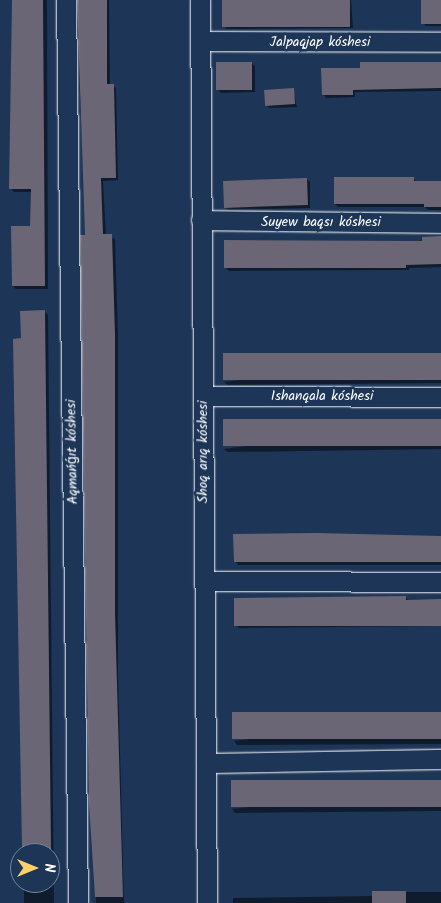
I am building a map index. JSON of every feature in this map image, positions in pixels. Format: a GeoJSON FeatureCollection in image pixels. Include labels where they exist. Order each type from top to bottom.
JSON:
{"type":"FeatureCollection","features":[{"type":"Feature","properties":{"kind":"street","name":"Aqmańǵıt kóshesi"},"geometry":{"type":"LineString","coordinates":[[66,0],[78,903]]}},
{"type":"Feature","properties":{"kind":"street","name":"Shoq arıq kóshesi"},"geometry":{"type":"LineString","coordinates":[[200,0],[207,903]]}},
{"type":"Feature","properties":{"kind":"street","name":"Jalpaqjap kóshesi"},"geometry":{"type":"LineString","coordinates":[[200,41],[441,42]]}},
{"type":"Feature","properties":{"kind":"street","name":"Suyew baqsı kóshesi"},"geometry":{"type":"LineString","coordinates":[[201,220],[441,222]]}},
{"type":"Feature","properties":{"kind":"street","name":"Ishanqala kóshesi"},"geometry":{"type":"LineString","coordinates":[[203,396],[441,397]]}},
{"type":"Feature","properties":{"kind":"street"},"geometry":{"type":"LineString","coordinates":[[204,581],[441,582]]}},
{"type":"Feature","properties":{"kind":"street"},"geometry":{"type":"LineString","coordinates":[[206,763],[441,759]]}},
{"type":"Feature","properties":{"kind":"building"},"geometry":{"type":"Polygon","coordinates":[[[12,0],[43,0],[45,286],[12,286],[11,226],[30,226],[31,189],[9,189],[12,0]]]}},
{"type":"Feature","properties":{"kind":"building"},"geometry":{"type":"Polygon","coordinates":[[[77,0],[107,0],[107,84],[114,84],[116,178],[101,178],[103,234],[112,234],[115,334],[115,613],[123,897],[95,897],[89,803],[80,235],[85,235],[77,0]]]}},
{"type":"Feature","properties":{"kind":"building"},"geometry":{"type":"Polygon","coordinates":[[[222,0],[350,0],[350,27],[222,27],[222,0]]]}},
{"type":"Feature","properties":{"kind":"building"},"geometry":{"type":"Polygon","coordinates":[[[421,0],[441,0],[441,24],[421,24],[421,0]]]}},
{"type":"Feature","properties":{"kind":"building"},"geometry":{"type":"Polygon","coordinates":[[[216,62],[252,62],[252,90],[216,90],[216,62]]]}},
{"type":"Feature","properties":{"kind":"building"},"geometry":{"type":"Polygon","coordinates":[[[360,62],[441,62],[441,88],[353,90],[353,95],[322,95],[321,68],[360,68],[360,62]]]}},
{"type":"Feature","properties":{"kind":"building"},"geometry":{"type":"Polygon","coordinates":[[[294,88],[295,104],[265,106],[264,90],[294,88]]]}},
{"type":"Feature","properties":{"kind":"building"},"geometry":{"type":"Polygon","coordinates":[[[334,177],[414,177],[414,181],[441,181],[441,207],[424,207],[424,204],[334,204],[334,177]]]}},
{"type":"Feature","properties":{"kind":"building"},"geometry":{"type":"Polygon","coordinates":[[[307,178],[308,205],[224,208],[223,181],[307,178]]]}},
{"type":"Feature","properties":{"kind":"building"},"geometry":{"type":"Polygon","coordinates":[[[441,236],[441,264],[406,265],[406,268],[224,268],[224,240],[422,241],[422,237],[441,236]]]}},
{"type":"Feature","properties":{"kind":"building"},"geometry":{"type":"Polygon","coordinates":[[[45,310],[51,843],[22,843],[13,339],[21,338],[20,311],[45,310]]]}},
{"type":"Feature","properties":{"kind":"building"},"geometry":{"type":"Polygon","coordinates":[[[223,353],[441,353],[441,380],[223,380],[223,353]]]}},
{"type":"Feature","properties":{"kind":"building"},"geometry":{"type":"Polygon","coordinates":[[[223,419],[441,419],[441,446],[223,446],[223,419]]]}},
{"type":"Feature","properties":{"kind":"building"},"geometry":{"type":"Polygon","coordinates":[[[316,533],[441,536],[441,562],[234,562],[233,534],[316,533]]]}},
{"type":"Feature","properties":{"kind":"building"},"geometry":{"type":"Polygon","coordinates":[[[406,596],[406,600],[441,599],[441,626],[234,626],[234,598],[406,596]]]}},
{"type":"Feature","properties":{"kind":"building"},"geometry":{"type":"Polygon","coordinates":[[[232,712],[441,712],[441,739],[232,739],[232,712]]]}},
{"type":"Feature","properties":{"kind":"building"},"geometry":{"type":"Polygon","coordinates":[[[231,780],[441,780],[441,807],[231,807],[231,780]]]}},
{"type":"Feature","properties":{"kind":"building"},"geometry":{"type":"Polygon","coordinates":[[[372,891],[406,891],[406,903],[372,903],[372,891]]]}}]}
